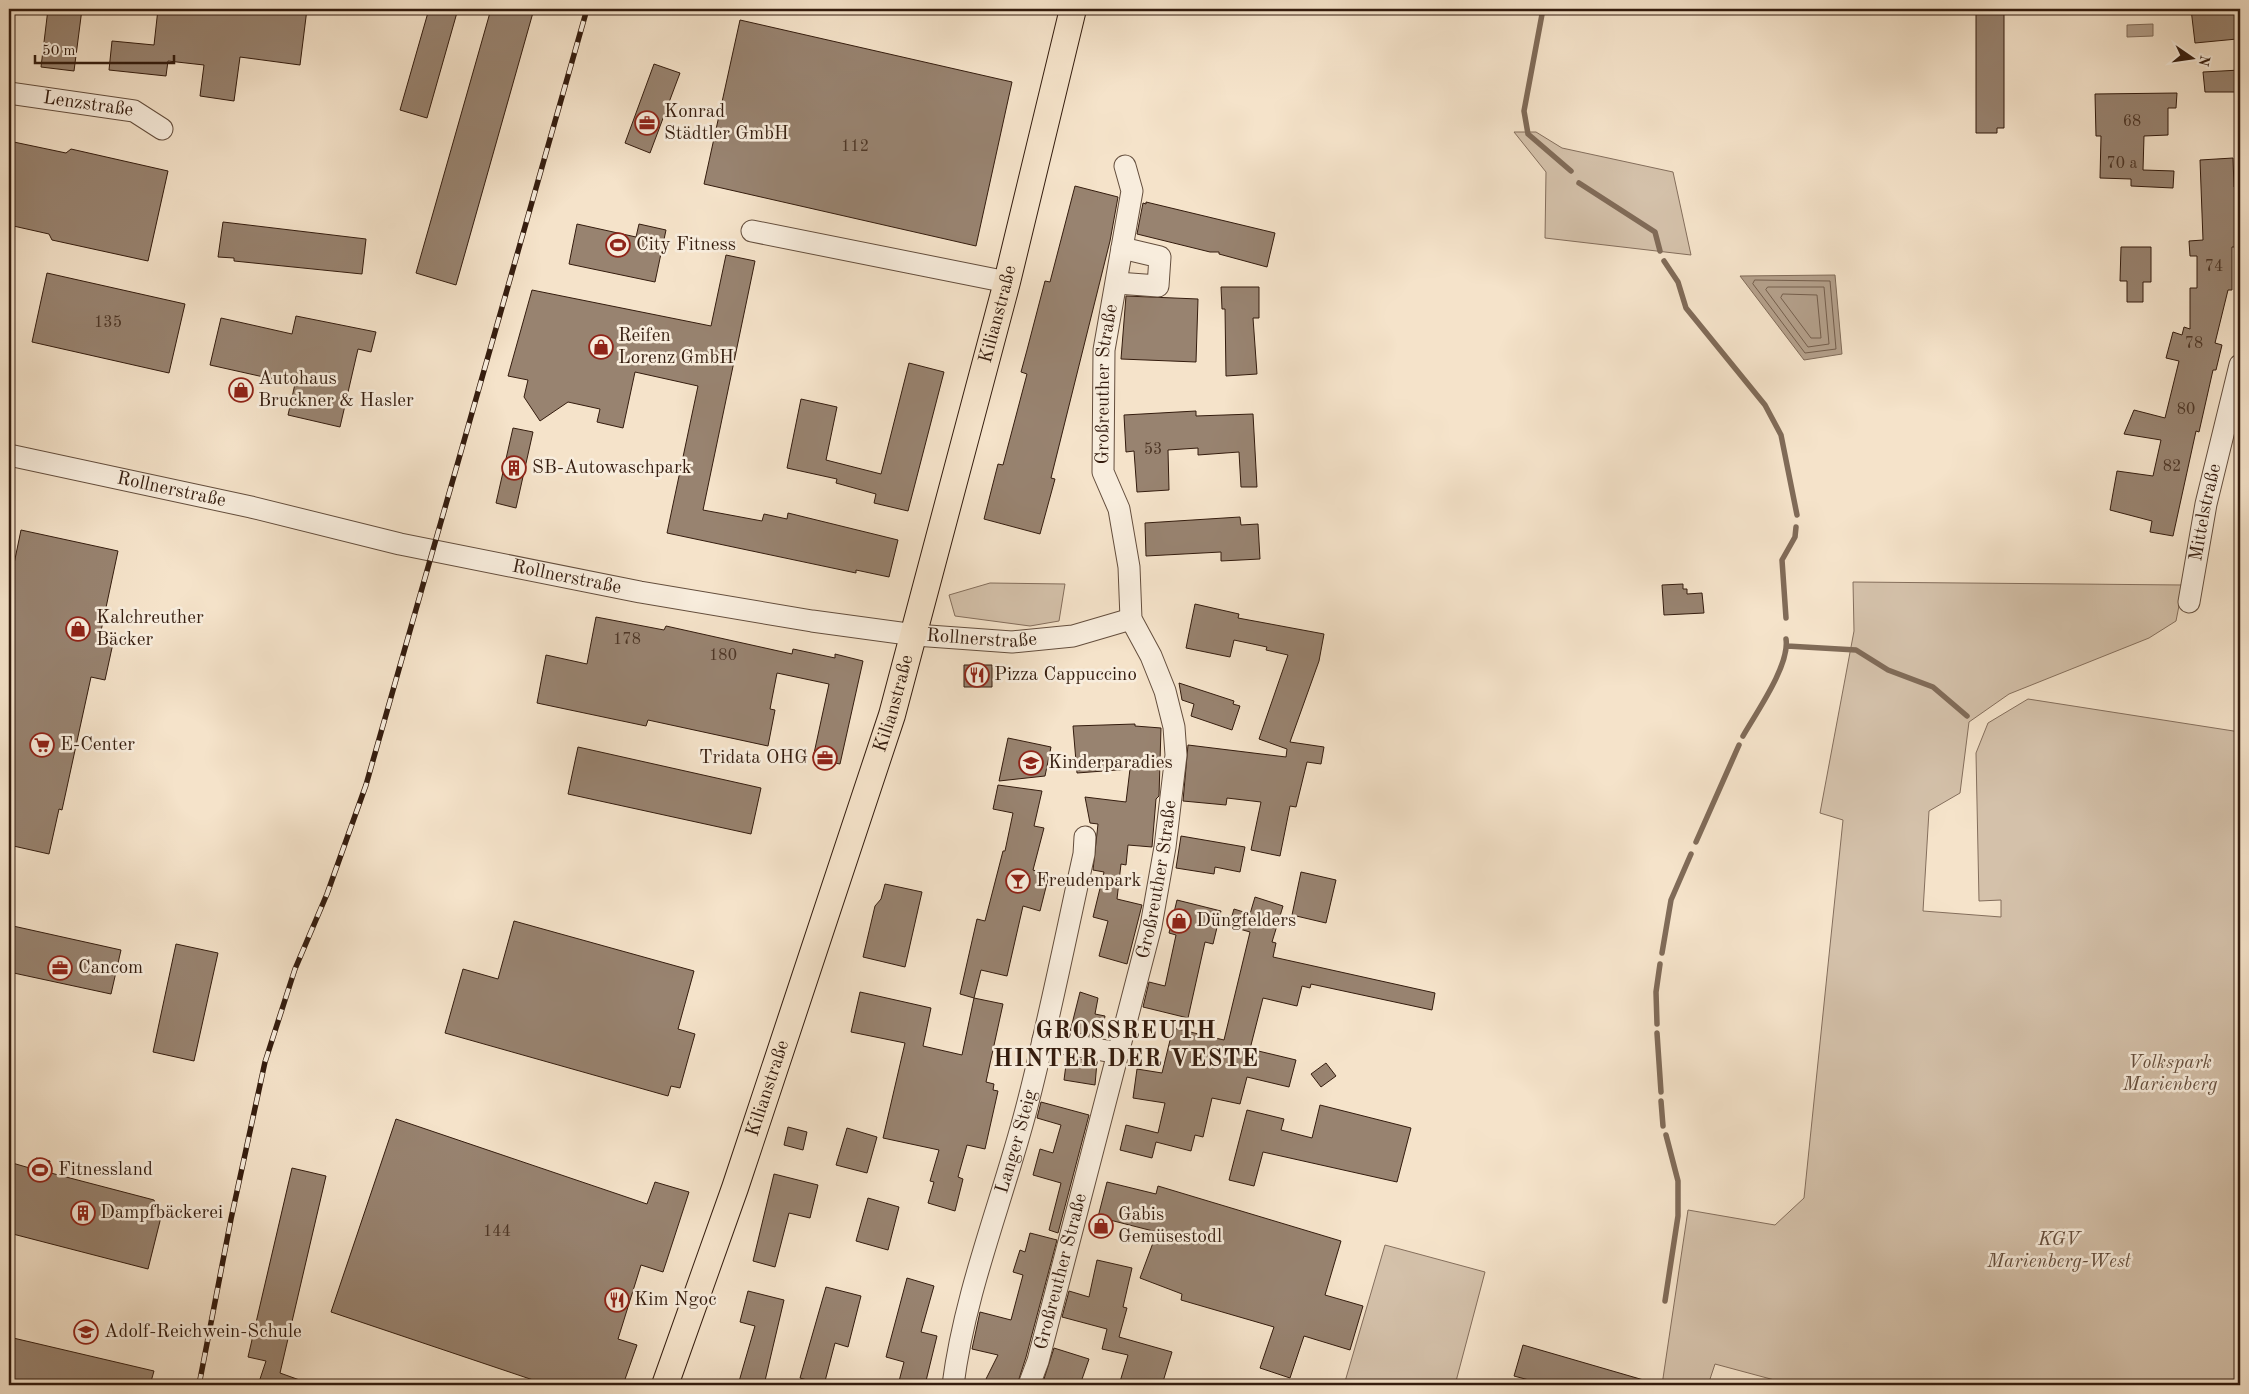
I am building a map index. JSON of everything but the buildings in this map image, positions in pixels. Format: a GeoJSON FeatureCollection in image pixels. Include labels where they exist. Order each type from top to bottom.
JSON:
{"type":"FeatureCollection","features":[{"type":"Feature","properties":{"kind":"main road","name":"Kilianstraße"},"geometry":{"type":"LineString","coordinates":[[665,1385],[735,1188],[869,790],[915,635],[1007,282],[1073,9]]}},
{"type":"Feature","properties":{"kind":"street","name":"Lenzstraße"},"geometry":{"type":"LineString","coordinates":[[9,93],[134,111],[162,128]]}},
{"type":"Feature","properties":{"kind":"street","name":"Großreuther Straße"},"geometry":{"type":"LineString","coordinates":[[1030,1385],[1119,1054],[1151,926],[1165,847],[1176,755],[1174,727],[1165,691],[1151,656],[1131,619],[1129,567],[1119,509],[1103,472],[1104,350],[1132,191],[1125,166]]}},
{"type":"Feature","properties":{"kind":"street"},"geometry":{"type":"LineString","coordinates":[[752,231],[1007,282]]}},
{"type":"Feature","properties":{"kind":"street","name":"Großreuther Straße"},"geometry":{"type":"LineString","coordinates":[[1117,283],[1158,286],[1160,256],[1122,248]]}},
{"type":"Feature","properties":{"kind":"street","name":"Mittelstraße"},"geometry":{"type":"LineString","coordinates":[[2189,602],[2206,504],[2240,365]]}},
{"type":"Feature","properties":{"kind":"street","name":"Rollnerstraße"},"geometry":{"type":"LineString","coordinates":[[9,455],[251,507],[360,535],[505,566],[793,618],[915,635],[1012,642],[1073,636],[1131,619]]}},
{"type":"Feature","properties":{"kind":"street","name":"Langer Steig"},"geometry":{"type":"LineString","coordinates":[[953,1385],[965,1317],[1026,1111],[1084,854],[1085,837]]}},
{"type":"Feature","properties":{"kind":"street"},"geometry":{"type":"LineString","coordinates":[[1043,1040],[1119,1054]]}},
{"type":"Feature","properties":{"kind":"green space"},"geometry":{"type":"Polygon","coordinates":[[[1514,132],[1536,132],[1562,148],[1673,172],[1691,255],[1545,238],[1546,172],[1514,132]]]}},
{"type":"Feature","properties":{"kind":"green space"},"geometry":{"type":"Polygon","coordinates":[[[1853,582],[2183,585],[2176,621],[2149,638],[2009,694],[1969,722],[1960,793],[1929,811],[1923,911],[2001,917],[2001,900],[1979,901],[1976,753],[1988,723],[2028,699],[2240,732],[2240,1385],[1793,1385],[1715,1364],[1708,1385],[1662,1385],[1688,1210],[1775,1225],[1804,1198],[1843,820],[1820,813],[1854,631],[1853,582]]]}},
{"type":"Feature","properties":{"kind":"green space"},"geometry":{"type":"Polygon","coordinates":[[[990,583],[1065,584],[1059,621],[1030,626],[955,616],[949,595],[990,583]]]}},
{"type":"Feature","properties":{"kind":"green space"},"geometry":{"type":"Polygon","coordinates":[[[1385,1245],[1485,1272],[1455,1385],[1344,1385],[1385,1245]]]}},
{"type":"Feature","properties":{"kind":"water"},"geometry":{"type":"Polygon","coordinates":[[[2153,24],[2153,36],[2127,37],[2127,25],[2153,24]]]}},
{"type":"Feature","properties":{"kind":"water"},"geometry":{"type":"Polygon","coordinates":[[[1835,275],[1842,354],[1804,360],[1740,276],[1835,275]]]}},
{"type":"Feature","properties":{"kind":"waterway"},"geometry":{"type":"LineString","coordinates":[[1543,9],[1524,111],[1528,134],[1571,171]]}},
{"type":"Feature","properties":{"kind":"waterway"},"geometry":{"type":"LineString","coordinates":[[1579,183],[1655,232],[1660,251]]}},
{"type":"Feature","properties":{"kind":"waterway"},"geometry":{"type":"LineString","coordinates":[[1664,261],[1678,282],[1686,308],[1765,405],[1781,435],[1797,515]]}},
{"type":"Feature","properties":{"kind":"waterway"},"geometry":{"type":"LineString","coordinates":[[1786,618],[1782,560],[1795,537],[1796,527]]}},
{"type":"Feature","properties":{"kind":"waterway"},"geometry":{"type":"LineString","coordinates":[[1743,736],[1778,675],[1786,650],[1786,639]]}},
{"type":"Feature","properties":{"kind":"waterway"},"geometry":{"type":"LineString","coordinates":[[1787,646],[1856,650],[1888,670],[1933,687],[1967,716]]}},
{"type":"Feature","properties":{"kind":"waterway"},"geometry":{"type":"LineString","coordinates":[[1696,842],[1739,745]]}},
{"type":"Feature","properties":{"kind":"waterway"},"geometry":{"type":"LineString","coordinates":[[1662,953],[1671,900],[1691,854]]}},
{"type":"Feature","properties":{"kind":"waterway"},"geometry":{"type":"LineString","coordinates":[[1657,1024],[1656,992],[1660,964]]}},
{"type":"Feature","properties":{"kind":"waterway"},"geometry":{"type":"LineString","coordinates":[[1657,1033],[1661,1092]]}},
{"type":"Feature","properties":{"kind":"waterway"},"geometry":{"type":"LineString","coordinates":[[1661,1101],[1663,1126]]}},
{"type":"Feature","properties":{"kind":"waterway"},"geometry":{"type":"LineString","coordinates":[[1665,1301],[1678,1216],[1678,1181],[1666,1135]]}},
{"type":"Feature","properties":{"kind":"railway"},"geometry":{"type":"LineString","coordinates":[[199,1385],[231,1219],[265,1062],[295,969],[327,894],[366,785],[587,9]]}},
{"type":"Feature","properties":{"kind":"place","name":"Konrad Städtler GmbH"},"geometry":{"type":"Point","coordinates":[647,123]}},
{"type":"Feature","properties":{"kind":"place","name":"City Fitness"},"geometry":{"type":"Point","coordinates":[618,245]}},
{"type":"Feature","properties":{"kind":"place","name":"Reifen Lorenz GmbH"},"geometry":{"type":"Point","coordinates":[601,347]}},
{"type":"Feature","properties":{"kind":"place","name":"Autohaus Bruckner & Hasler"},"geometry":{"type":"Point","coordinates":[241,390]}},
{"type":"Feature","properties":{"kind":"place","name":"SB-Autowaschpark"},"geometry":{"type":"Point","coordinates":[514,468]}},
{"type":"Feature","properties":{"kind":"place","name":"Kalchreuther Bäcker"},"geometry":{"type":"Point","coordinates":[78,629]}},
{"type":"Feature","properties":{"kind":"place","name":"Pizza Cappuccino"},"geometry":{"type":"Point","coordinates":[977,675]}},
{"type":"Feature","properties":{"kind":"place","name":"E-Center"},"geometry":{"type":"Point","coordinates":[42,745]}},
{"type":"Feature","properties":{"kind":"place","name":"Tridata OHG"},"geometry":{"type":"Point","coordinates":[825,758]}},
{"type":"Feature","properties":{"kind":"place","name":"Kinderparadies"},"geometry":{"type":"Point","coordinates":[1031,763]}},
{"type":"Feature","properties":{"kind":"place","name":"Freudenpark"},"geometry":{"type":"Point","coordinates":[1018,881]}},
{"type":"Feature","properties":{"kind":"place","name":"Düngfelders"},"geometry":{"type":"Point","coordinates":[1179,921]}},
{"type":"Feature","properties":{"kind":"place","name":"Cancom"},"geometry":{"type":"Point","coordinates":[60,968]}},
{"type":"Feature","properties":{"kind":"place","name":"Fitnessland"},"geometry":{"type":"Point","coordinates":[40,1170]}},
{"type":"Feature","properties":{"kind":"place","name":"Dampfbäckerei"},"geometry":{"type":"Point","coordinates":[83,1213]}},
{"type":"Feature","properties":{"kind":"place","name":"Gabis Gemüsestodl"},"geometry":{"type":"Point","coordinates":[1101,1226]}},
{"type":"Feature","properties":{"kind":"place","name":"Kim Ngoc"},"geometry":{"type":"Point","coordinates":[617,1300]}},
{"type":"Feature","properties":{"kind":"place","name":"Adolf-Reichwein-Schule"},"geometry":{"type":"Point","coordinates":[86,1332]}},
{"type":"Feature","properties":{"kind":"district","name":"GROSSREUTH HINTER DER VESTE"},"geometry":{"type":"Point","coordinates":[1126,1046]}},
{"type":"Feature","properties":{"kind":"park label","name":"Volkspark Marienberg"},"geometry":{"type":"Point","coordinates":[2170,1074]}},
{"type":"Feature","properties":{"kind":"park label","name":"KGV Marienberg-West"},"geometry":{"type":"Point","coordinates":[2059,1251]}}]}
